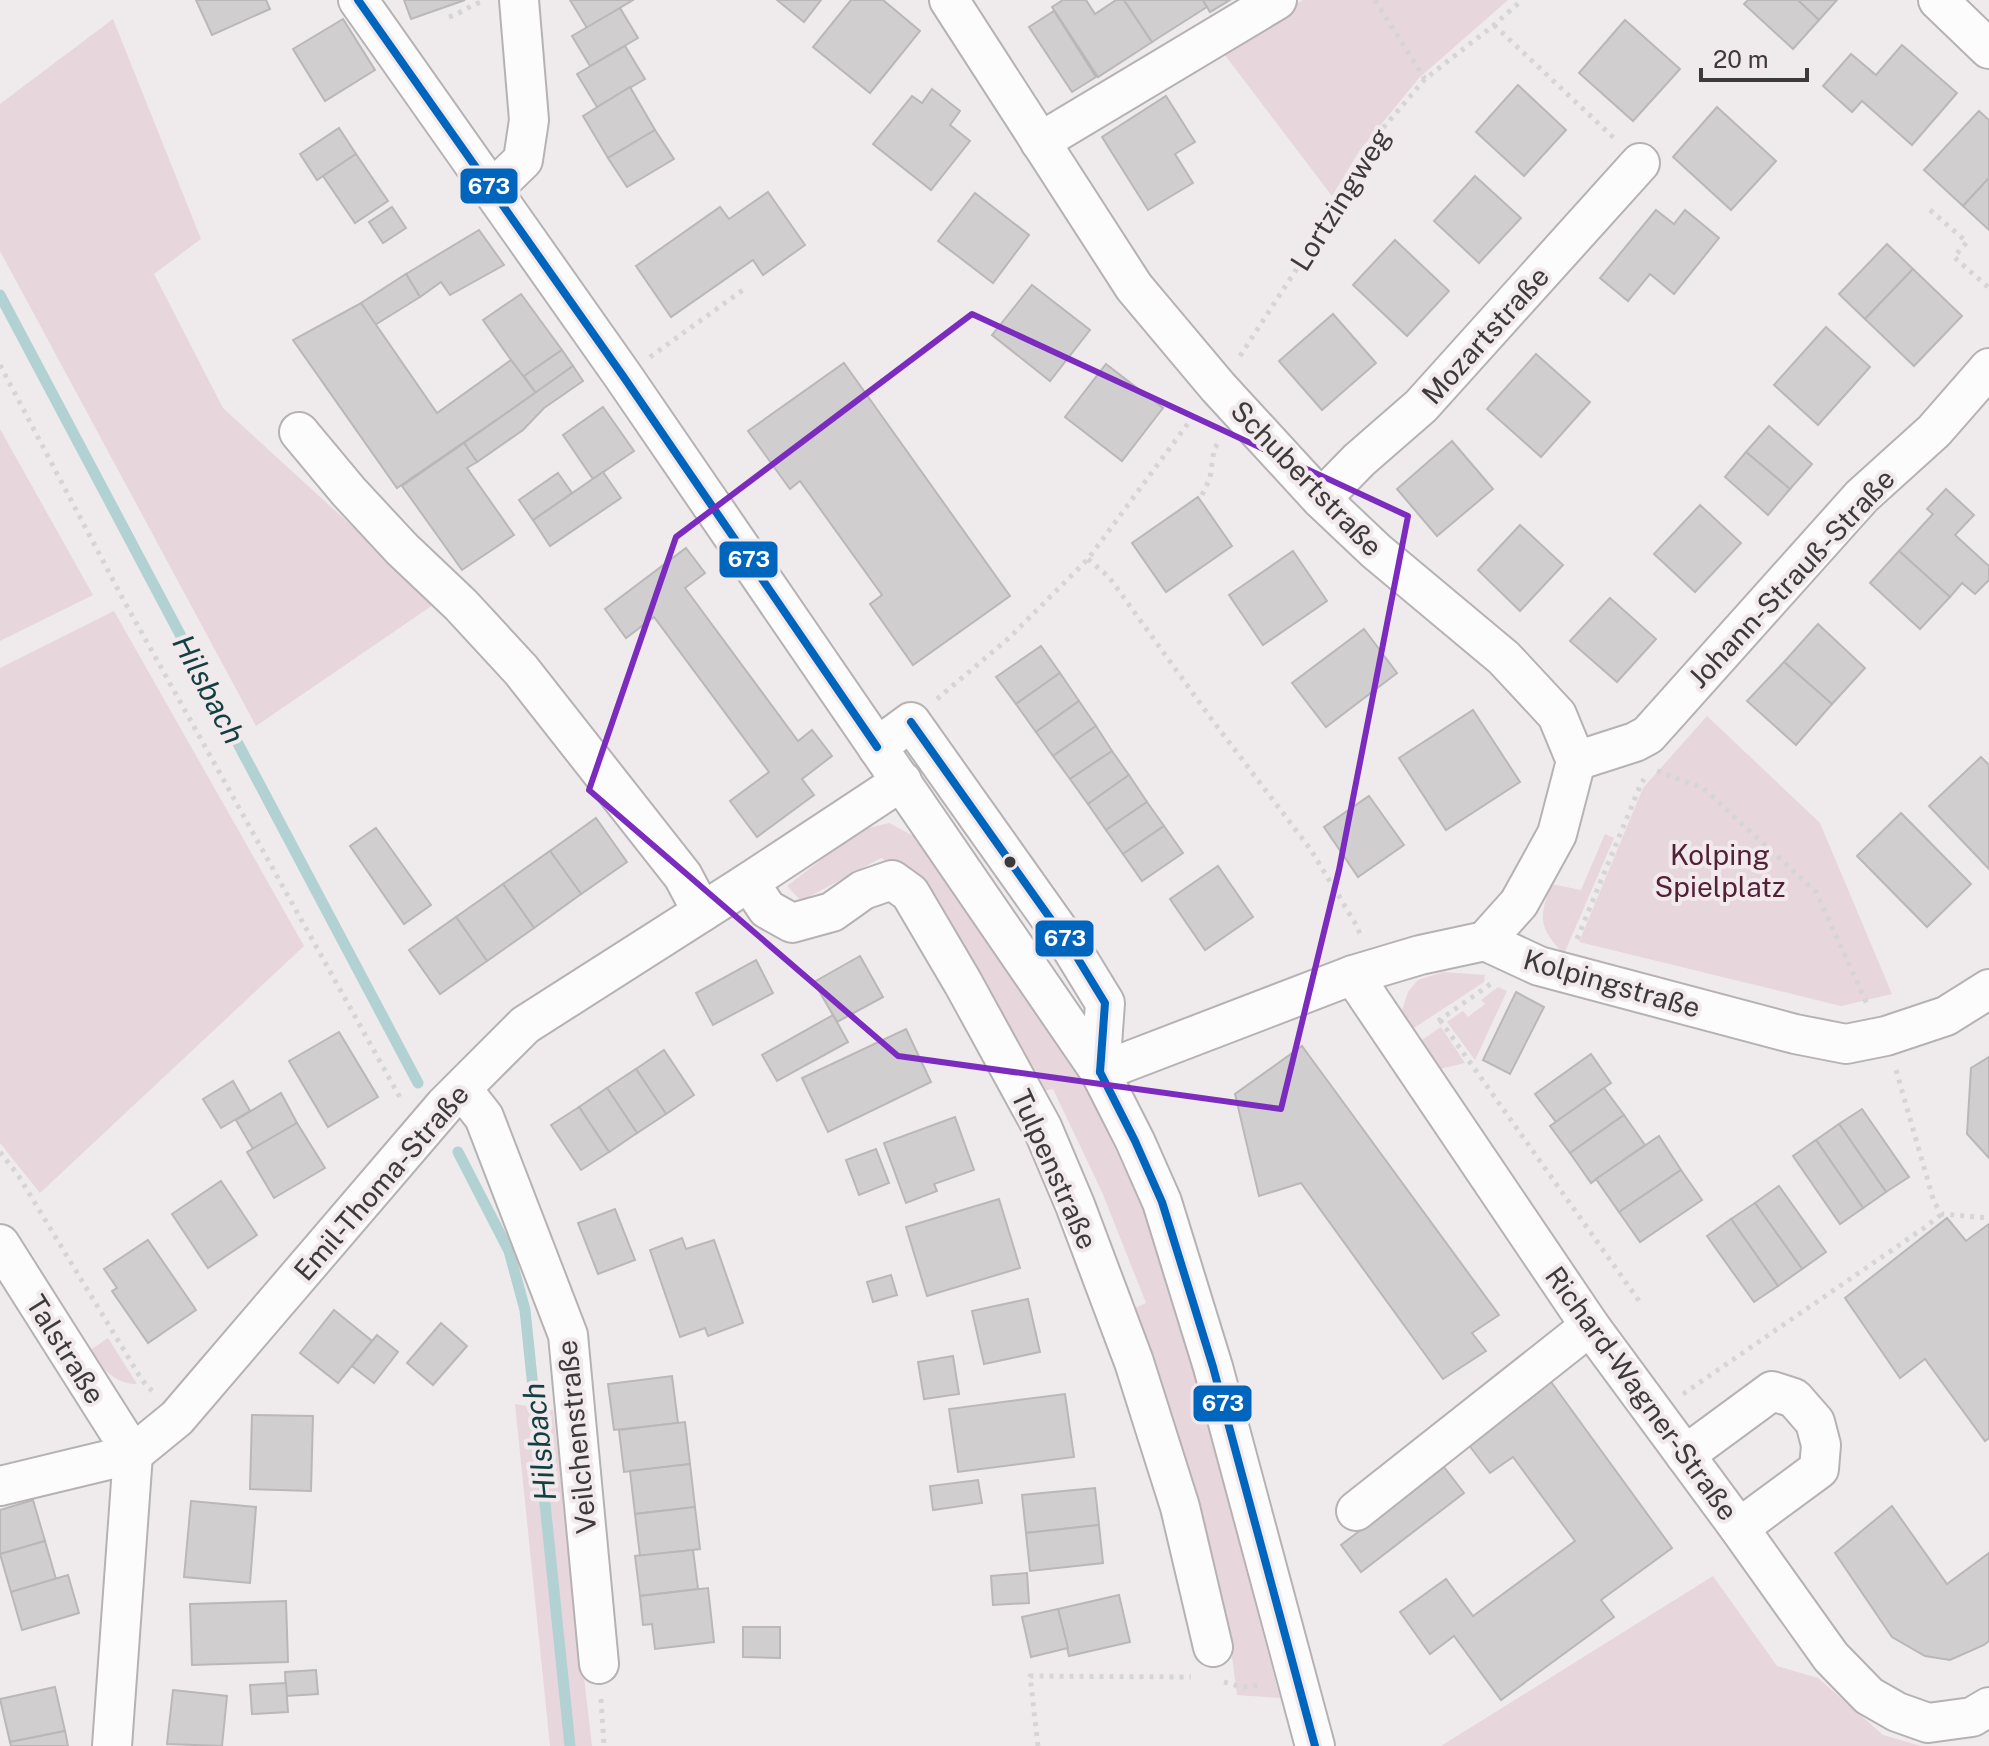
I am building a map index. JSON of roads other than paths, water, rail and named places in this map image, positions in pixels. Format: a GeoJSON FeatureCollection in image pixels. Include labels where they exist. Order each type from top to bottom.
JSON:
{"type":"FeatureCollection","features":[{"type":"Feature","properties":{"kind":"street"},"geometry":{"type":"LineString","coordinates":[[358,0],[623,376],[1100,1072],[1162,1202],[1213,1367],[1315,1746]]}},
{"type":"Feature","properties":{"kind":"street","name":"Schubertstraße"},"geometry":{"type":"LineString","coordinates":[[949,0],[1134,287],[1218,387],[1321,499],[1376,551],[1504,658],[1557,715],[1576,761]]}},
{"type":"Feature","properties":{"kind":"street"},"geometry":{"type":"LineString","coordinates":[[1040,142],[1277,0]]}},
{"type":"Feature","properties":{"kind":"street"},"geometry":{"type":"LineString","coordinates":[[1938,0],[1989,49]]}},
{"type":"Feature","properties":{"kind":"street"},"geometry":{"type":"LineString","coordinates":[[493,189],[523,160],[529,120],[504,1]]}},
{"type":"Feature","properties":{"kind":"street","name":"Mozartstraße"},"geometry":{"type":"LineString","coordinates":[[1321,499],[1359,460],[1421,406],[1640,163]]}},
{"type":"Feature","properties":{"kind":"street","name":"Johann-Strauß-Straße"},"geometry":{"type":"LineString","coordinates":[[1576,761],[1648,735],[1862,496],[1934,431],[1989,368]]}},
{"type":"Feature","properties":{"kind":"street"},"geometry":{"type":"LineString","coordinates":[[299,432],[349,492],[521,670],[683,876],[702,912]]}},
{"type":"Feature","properties":{"kind":"street"},"geometry":{"type":"LineString","coordinates":[[877,747],[911,722],[1072,949],[1105,1003],[1100,1072]]}},
{"type":"Feature","properties":{"kind":"street"},"geometry":{"type":"LineString","coordinates":[[1100,1072],[1364,972],[1420,955],[1485,941],[1519,903],[1557,834],[1576,761]]}},
{"type":"Feature","properties":{"kind":"street","name":"Emil-Thoma-Straße"},"geometry":{"type":"LineString","coordinates":[[133,1454],[177,1418],[425,1129],[525,1025],[902,781]]}},
{"type":"Feature","properties":{"kind":"street","name":"Tulpenstraße"},"geometry":{"type":"LineString","coordinates":[[749,882],[767,909],[792,923],[832,912],[863,890],[892,880],[910,893],[963,983],[1042,1127],[1134,1362],[1180,1507],[1210,1669]]}},
{"type":"Feature","properties":{"kind":"street","name":"Kolpingstraße"},"geometry":{"type":"LineString","coordinates":[[1485,941],[1539,966],[1563,973],[1795,1034],[1846,1044],[1883,1019],[1946,1016],[1989,989]]}},
{"type":"Feature","properties":{"kind":"street","name":"Richard-Wagner-Straße"},"geometry":{"type":"LineString","coordinates":[[1364,972],[1402,1048],[1590,1326],[1831,1657],[1869,1696],[1897,1712],[1928,1723],[1972,1717],[1989,1707]]}},
{"type":"Feature","properties":{"kind":"street","name":"Veilchenstraße"},"geometry":{"type":"LineString","coordinates":[[462,1089],[484,1117],[568,1335],[599,1664]]}},
{"type":"Feature","properties":{"kind":"street","name":"Talstraße"},"geometry":{"type":"LineString","coordinates":[[0,1244],[133,1454]]}},
{"type":"Feature","properties":{"kind":"street"},"geometry":{"type":"LineString","coordinates":[[1356,1511],[1590,1326]]}},
{"type":"Feature","properties":{"kind":"street"},"geometry":{"type":"LineString","coordinates":[[1685,1455],[1772,1391],[1794,1398],[1815,1422],[1821,1445],[1819,1469],[1739,1528]]}},
{"type":"Feature","properties":{"kind":"street"},"geometry":{"type":"LineString","coordinates":[[0,1486],[133,1454],[112,1746]]}},
{"type":"Feature","properties":{"kind":"waterway","name":"Hilsbach"},"geometry":{"type":"LineString","coordinates":[[0,295],[418,1083]]}},
{"type":"Feature","properties":{"kind":"waterway","name":"Hilsbach"},"geometry":{"type":"LineString","coordinates":[[458,1152],[509,1251],[525,1310],[570,1746]]}},
{"type":"Feature","properties":{"kind":"park label","name":"Kolping Spielplatz"},"geometry":{"type":"Point","coordinates":[1720,870]}}]}
